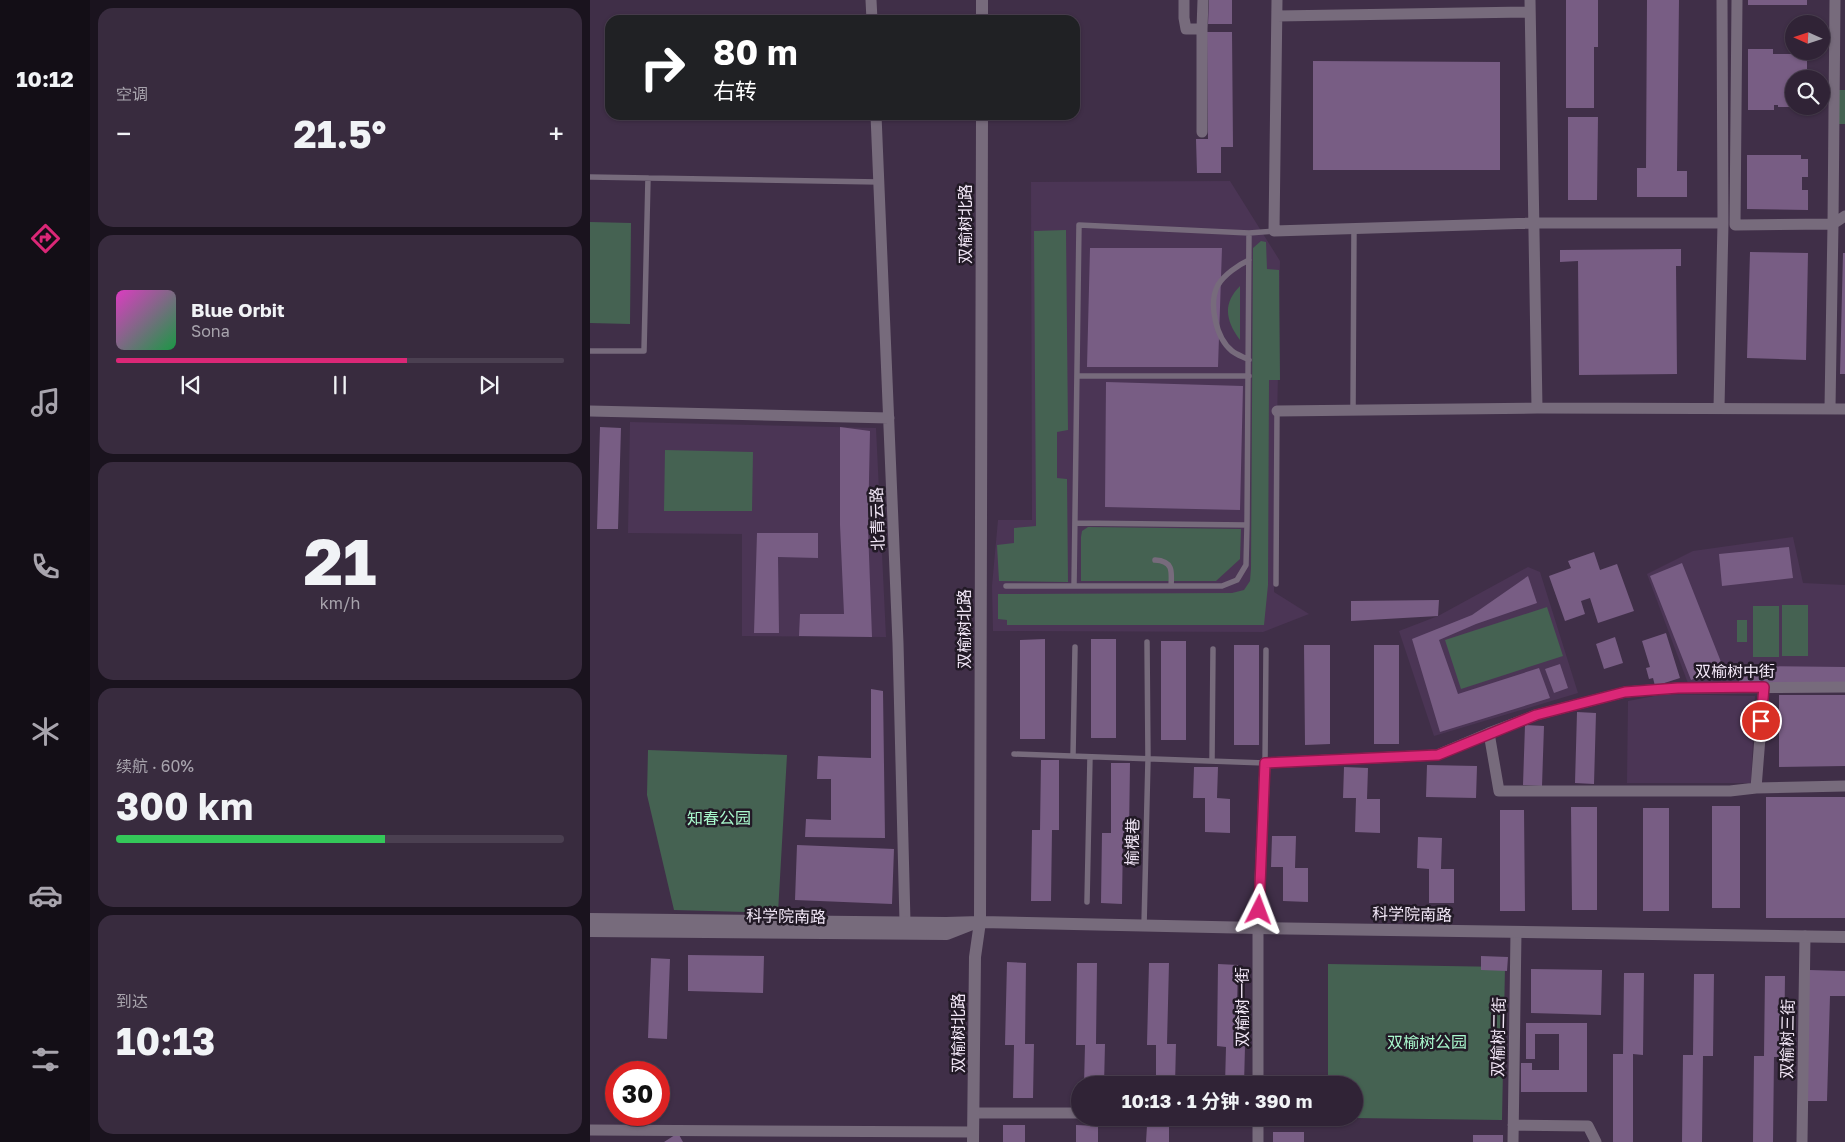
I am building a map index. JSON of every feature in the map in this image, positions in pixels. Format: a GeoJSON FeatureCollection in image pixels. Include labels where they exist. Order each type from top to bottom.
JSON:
{"type":"FeatureCollection","features":[{"type":"Feature","properties":{"kind":"street"},"geometry":{"type":"LineString","coordinates":[[871,0],[872,15]]}},
{"type":"Feature","properties":{"kind":"street"},"geometry":{"type":"LineString","coordinates":[[982,0],[982,15]]}},
{"type":"Feature","properties":{"kind":"street"},"geometry":{"type":"LineString","coordinates":[[1184,0],[1186,29],[1202,29]]}},
{"type":"Feature","properties":{"kind":"street"},"geometry":{"type":"LineString","coordinates":[[1202,132],[1203,0]]}},
{"type":"Feature","properties":{"kind":"street"},"geometry":{"type":"LineString","coordinates":[[1277,0],[1274,230],[1532,223],[1723,223]]}},
{"type":"Feature","properties":{"kind":"street"},"geometry":{"type":"LineString","coordinates":[[1718,408],[1723,223],[1722,0]]}},
{"type":"Feature","properties":{"kind":"street"},"geometry":{"type":"LineString","coordinates":[[1737,0],[1735,226],[1833,224],[1845,216]]}},
{"type":"Feature","properties":{"kind":"street"},"geometry":{"type":"LineString","coordinates":[[1830,408],[1833,224],[1840,14],[1835,0]]}},
{"type":"Feature","properties":{"kind":"street"},"geometry":{"type":"LineString","coordinates":[[1277,16],[1530,6],[1532,223],[1537,408]]}},
{"type":"Feature","properties":{"kind":"street","name":"北青云路"},"geometry":{"type":"LineString","coordinates":[[876,120],[898,643],[905,922]]}},
{"type":"Feature","properties":{"kind":"street","name":"双榆树北路"},"geometry":{"type":"LineString","coordinates":[[973,1137],[974,958],[980,922],[982,120]]}},
{"type":"Feature","properties":{"kind":"street"},"geometry":{"type":"LineString","coordinates":[[1277,411],[1537,408],[1845,409]]}},
{"type":"Feature","properties":{"kind":"street"},"geometry":{"type":"LineString","coordinates":[[590,411],[889,418]]}},
{"type":"Feature","properties":{"kind":"street"},"geometry":{"type":"LineString","coordinates":[[1756,788],[1764,687]]}},
{"type":"Feature","properties":{"kind":"street","name":"双榆树中街"},"geometry":{"type":"LineString","coordinates":[[1265,763],[1438,755],[1536,715],[1625,692],[1678,688],[1845,687]]}},
{"type":"Feature","properties":{"kind":"street"},"geometry":{"type":"LineString","coordinates":[[1489,733],[1499,791],[1720,791],[1756,788],[1845,786]]}},
{"type":"Feature","properties":{"kind":"street","name":"双榆树一街"},"geometry":{"type":"LineString","coordinates":[[1258,1076],[1258,928],[1265,763]]}},
{"type":"Feature","properties":{"kind":"street","name":"科学院南路"},"geometry":{"type":"LineString","coordinates":[[590,920],[980,922],[1845,937]]}},
{"type":"Feature","properties":{"kind":"street","name":"科学院南路"},"geometry":{"type":"LineString","coordinates":[[590,930],[947,934],[980,922]]}},
{"type":"Feature","properties":{"kind":"street","name":"双榆树二街"},"geometry":{"type":"LineString","coordinates":[[1513,1142],[1516,932]]}},
{"type":"Feature","properties":{"kind":"street","name":"双榆树三街"},"geometry":{"type":"LineString","coordinates":[[1802,1142],[1805,936]]}},
{"type":"Feature","properties":{"kind":"street"},"geometry":{"type":"LineString","coordinates":[[974,1113],[1071,1113]]}},
{"type":"Feature","properties":{"kind":"street"},"geometry":{"type":"LineString","coordinates":[[1513,1125],[1588,1126],[1596,1142]]}},
{"type":"Feature","properties":{"kind":"street"},"geometry":{"type":"LineString","coordinates":[[1258,1126],[1258,1142]]}},
{"type":"Feature","properties":{"kind":"street"},"geometry":{"type":"LineString","coordinates":[[590,1130],[798,1132],[836,1130],[973,1137]]}},
{"type":"Feature","properties":{"kind":"lane"},"geometry":{"type":"LineString","coordinates":[[590,177],[879,182]]}},
{"type":"Feature","properties":{"kind":"lane"},"geometry":{"type":"LineString","coordinates":[[590,351],[644,351],[648,178]]}},
{"type":"Feature","properties":{"kind":"lane"},"geometry":{"type":"LineString","coordinates":[[1074,586],[1079,225],[1249,233],[1274,230]]}},
{"type":"Feature","properties":{"kind":"lane"},"geometry":{"type":"LineString","coordinates":[[1353,410],[1354,228]]}},
{"type":"Feature","properties":{"kind":"lane"},"geometry":{"type":"LineString","coordinates":[[1006,586],[1222,586],[1237,580],[1246,565],[1249,233]]}},
{"type":"Feature","properties":{"kind":"lane"},"geometry":{"type":"LineString","coordinates":[[1249,260],[1239,265],[1218,285],[1215,300],[1216,327],[1223,341],[1231,350],[1249,360]]}},
{"type":"Feature","properties":{"kind":"lane"},"geometry":{"type":"LineString","coordinates":[[1076,376],[1249,376]]}},
{"type":"Feature","properties":{"kind":"lane"},"geometry":{"type":"LineString","coordinates":[[1276,584],[1277,411]]}},
{"type":"Feature","properties":{"kind":"lane"},"geometry":{"type":"LineString","coordinates":[[1076,523],[1247,525]]}},
{"type":"Feature","properties":{"kind":"lane"},"geometry":{"type":"LineString","coordinates":[[1155,560],[1165,561],[1170,566],[1171,586]]}},
{"type":"Feature","properties":{"kind":"lane","name":"榆槐巷"},"geometry":{"type":"LineString","coordinates":[[1144,926],[1148,759],[1147,642]]}},
{"type":"Feature","properties":{"kind":"lane"},"geometry":{"type":"LineString","coordinates":[[1073,756],[1075,647]]}},
{"type":"Feature","properties":{"kind":"lane"},"geometry":{"type":"LineString","coordinates":[[1212,761],[1213,649]]}},
{"type":"Feature","properties":{"kind":"lane"},"geometry":{"type":"LineString","coordinates":[[1014,754],[1265,763],[1266,650]]}},
{"type":"Feature","properties":{"kind":"lane"},"geometry":{"type":"LineString","coordinates":[[1086,902],[1090,757]]}},
{"type":"Feature","properties":{"kind":"shaded area"},"geometry":{"type":"Polygon","coordinates":[[[1230,181],[1280,261],[1274,592],[1309,614],[1263,632],[993,631],[992,586],[998,520],[1032,520],[1031,182],[1230,181]]]}},
{"type":"Feature","properties":{"kind":"shaded area"},"geometry":{"type":"Polygon","coordinates":[[[630,422],[876,428],[886,637],[742,636],[742,534],[628,533],[630,422]]]}},
{"type":"Feature","properties":{"kind":"shaded area"},"geometry":{"type":"Polygon","coordinates":[[[1793,537],[1803,583],[1845,585],[1845,684],[1689,686],[1647,574],[1693,551],[1793,537]]]}},
{"type":"Feature","properties":{"kind":"shaded area"},"geometry":{"type":"Polygon","coordinates":[[[1528,567],[1540,572],[1578,693],[1434,736],[1399,631],[1438,616],[1528,567]]]}},
{"type":"Feature","properties":{"kind":"shaded area"},"geometry":{"type":"Polygon","coordinates":[[[1665,694],[1755,696],[1751,783],[1627,783],[1628,701],[1665,694]]]}},
{"type":"Feature","properties":{"kind":"green space"},"geometry":{"type":"Polygon","coordinates":[[[1839,90],[1845,90],[1845,124],[1839,124],[1839,90]]]}},
{"type":"Feature","properties":{"kind":"green space"},"geometry":{"type":"Polygon","coordinates":[[[590,222],[631,223],[630,324],[590,323],[590,222]]]}},
{"type":"Feature","properties":{"kind":"green space"},"geometry":{"type":"Polygon","coordinates":[[[1066,230],[1068,430],[1057,432],[1057,478],[1067,479],[1068,582],[999,581],[997,545],[1014,543],[1014,528],[1036,526],[1034,231],[1066,230]]]}},
{"type":"Feature","properties":{"kind":"green space"},"geometry":{"type":"Polygon","coordinates":[[[1261,241],[1266,242],[1267,269],[1279,270],[1280,380],[1269,380],[1268,585],[1264,625],[1007,625],[1007,620],[998,619],[998,594],[1232,593],[1244,590],[1250,581],[1251,568],[1253,248],[1261,241]]]}},
{"type":"Feature","properties":{"kind":"green space"},"geometry":{"type":"Polygon","coordinates":[[[1240,286],[1240,340],[1229,319],[1228,306],[1230,299],[1240,286]]]}},
{"type":"Feature","properties":{"kind":"green space"},"geometry":{"type":"Polygon","coordinates":[[[665,450],[753,452],[752,511],[664,511],[665,450]]]}},
{"type":"Feature","properties":{"kind":"green space"},"geometry":{"type":"Polygon","coordinates":[[[1088,527],[1241,529],[1240,559],[1216,581],[1081,581],[1081,537],[1082,531],[1088,527]]]}},
{"type":"Feature","properties":{"kind":"green space"},"geometry":{"type":"Polygon","coordinates":[[[1782,605],[1808,605],[1808,656],[1782,656],[1782,605]]]}},
{"type":"Feature","properties":{"kind":"green space"},"geometry":{"type":"Polygon","coordinates":[[[1753,606],[1779,606],[1779,657],[1753,657],[1753,606]]]}},
{"type":"Feature","properties":{"kind":"green space"},"geometry":{"type":"Polygon","coordinates":[[[1547,607],[1563,656],[1461,689],[1445,640],[1547,607]]]}},
{"type":"Feature","properties":{"kind":"green space"},"geometry":{"type":"Polygon","coordinates":[[[1737,620],[1747,620],[1747,642],[1737,642],[1737,620]]]}},
{"type":"Feature","properties":{"kind":"green space","name":"知春公园"},"geometry":{"type":"Polygon","coordinates":[[[648,750],[787,755],[778,913],[674,910],[647,795],[648,750]]]}},
{"type":"Feature","properties":{"kind":"green space","name":"双榆树公园"},"geometry":{"type":"Polygon","coordinates":[[[1328,964],[1505,967],[1502,1120],[1363,1118],[1363,1076],[1328,1076],[1328,964]]]}},
{"type":"Feature","properties":{"kind":"building"},"geometry":{"type":"Polygon","coordinates":[[[1209,0],[1232,0],[1232,24],[1208,24],[1209,0]]]}},
{"type":"Feature","properties":{"kind":"building"},"geometry":{"type":"Polygon","coordinates":[[[1566,0],[1598,0],[1598,47],[1594,47],[1594,108],[1566,108],[1566,0]]]}},
{"type":"Feature","properties":{"kind":"building"},"geometry":{"type":"Polygon","coordinates":[[[1647,0],[1679,0],[1677,171],[1687,171],[1687,197],[1637,197],[1637,168],[1646,168],[1647,0]]]}},
{"type":"Feature","properties":{"kind":"building"},"geometry":{"type":"Polygon","coordinates":[[[1748,0],[1807,0],[1807,5],[1748,5],[1748,0]]]}},
{"type":"Feature","properties":{"kind":"building"},"geometry":{"type":"Polygon","coordinates":[[[1207,32],[1232,32],[1233,147],[1221,147],[1221,173],[1197,173],[1196,139],[1208,139],[1207,32]]]}},
{"type":"Feature","properties":{"kind":"building"},"geometry":{"type":"Polygon","coordinates":[[[1748,49],[1773,49],[1773,54],[1785,54],[1785,60],[1807,60],[1807,70],[1785,70],[1785,107],[1774,105],[1774,110],[1748,110],[1748,49]]]}},
{"type":"Feature","properties":{"kind":"building"},"geometry":{"type":"Polygon","coordinates":[[[1313,61],[1500,62],[1500,170],[1313,170],[1313,61]]]}},
{"type":"Feature","properties":{"kind":"building"},"geometry":{"type":"Polygon","coordinates":[[[1568,117],[1598,117],[1597,200],[1568,200],[1568,117]]]}},
{"type":"Feature","properties":{"kind":"building"},"geometry":{"type":"Polygon","coordinates":[[[1747,155],[1801,155],[1801,159],[1808,159],[1808,177],[1802,177],[1802,190],[1808,190],[1808,210],[1747,209],[1747,155]]]}},
{"type":"Feature","properties":{"kind":"building"},"geometry":{"type":"Polygon","coordinates":[[[1090,248],[1222,248],[1218,367],[1087,367],[1090,248]]]}},
{"type":"Feature","properties":{"kind":"building"},"geometry":{"type":"Polygon","coordinates":[[[1681,249],[1681,266],[1676,266],[1677,374],[1579,375],[1578,261],[1560,262],[1560,250],[1681,249]]]}},
{"type":"Feature","properties":{"kind":"building"},"geometry":{"type":"Polygon","coordinates":[[[1750,252],[1808,253],[1806,360],[1747,358],[1750,252]]]}},
{"type":"Feature","properties":{"kind":"building"},"geometry":{"type":"Polygon","coordinates":[[[1843,253],[1845,253],[1845,374],[1840,374],[1843,253]]]}},
{"type":"Feature","properties":{"kind":"building"},"geometry":{"type":"Polygon","coordinates":[[[1106,382],[1243,386],[1240,510],[1105,507],[1106,382]]]}},
{"type":"Feature","properties":{"kind":"building"},"geometry":{"type":"Polygon","coordinates":[[[600,427],[621,428],[618,529],[597,529],[600,427]]]}},
{"type":"Feature","properties":{"kind":"building"},"geometry":{"type":"Polygon","coordinates":[[[840,427],[870,431],[868,528],[872,637],[799,636],[800,614],[844,614],[840,525],[840,427]]]}},
{"type":"Feature","properties":{"kind":"building"},"geometry":{"type":"Polygon","coordinates":[[[757,533],[818,533],[818,558],[778,557],[779,633],[754,633],[757,533]]]}},
{"type":"Feature","properties":{"kind":"building"},"geometry":{"type":"Polygon","coordinates":[[[1789,547],[1793,578],[1722,586],[1719,554],[1789,547]]]}},
{"type":"Feature","properties":{"kind":"building"},"geometry":{"type":"Polygon","coordinates":[[[1594,552],[1600,570],[1617,564],[1634,611],[1598,623],[1590,598],[1581,601],[1585,614],[1565,621],[1549,576],[1571,568],[1568,561],[1594,552]]]}},
{"type":"Feature","properties":{"kind":"building"},"geometry":{"type":"Polygon","coordinates":[[[1682,563],[1723,667],[1691,680],[1650,576],[1682,563]]]}},
{"type":"Feature","properties":{"kind":"building"},"geometry":{"type":"Polygon","coordinates":[[[1528,576],[1537,603],[1476,624],[1439,640],[1458,694],[1539,668],[1550,698],[1440,732],[1412,639],[1472,615],[1528,576]]]}},
{"type":"Feature","properties":{"kind":"building"},"geometry":{"type":"Polygon","coordinates":[[[1439,600],[1438,616],[1351,621],[1351,601],[1439,600]]]}},
{"type":"Feature","properties":{"kind":"building"},"geometry":{"type":"Polygon","coordinates":[[[1666,633],[1680,678],[1655,686],[1653,678],[1649,679],[1646,668],[1650,667],[1642,641],[1666,633]]]}},
{"type":"Feature","properties":{"kind":"building"},"geometry":{"type":"Polygon","coordinates":[[[1615,637],[1623,663],[1604,669],[1596,644],[1615,637]]]}},
{"type":"Feature","properties":{"kind":"building"},"geometry":{"type":"Polygon","coordinates":[[[1045,639],[1045,739],[1020,739],[1020,640],[1045,639]]]}},
{"type":"Feature","properties":{"kind":"building"},"geometry":{"type":"Polygon","coordinates":[[[1091,639],[1116,639],[1116,738],[1091,738],[1091,639]]]}},
{"type":"Feature","properties":{"kind":"building"},"geometry":{"type":"Polygon","coordinates":[[[1161,641],[1186,641],[1186,740],[1161,740],[1161,641]]]}},
{"type":"Feature","properties":{"kind":"building"},"geometry":{"type":"Polygon","coordinates":[[[1234,645],[1259,645],[1259,745],[1234,745],[1234,645]]]}},
{"type":"Feature","properties":{"kind":"building"},"geometry":{"type":"Polygon","coordinates":[[[1304,645],[1330,645],[1330,744],[1305,745],[1304,645]]]}},
{"type":"Feature","properties":{"kind":"building"},"geometry":{"type":"Polygon","coordinates":[[[1374,645],[1399,645],[1399,744],[1374,744],[1374,645]]]}},
{"type":"Feature","properties":{"kind":"building"},"geometry":{"type":"Polygon","coordinates":[[[1560,664],[1568,688],[1554,693],[1545,669],[1560,664]]]}},
{"type":"Feature","properties":{"kind":"building"},"geometry":{"type":"Polygon","coordinates":[[[1739,666],[1845,667],[1845,682],[1739,682],[1739,666]]]}},
{"type":"Feature","properties":{"kind":"building"},"geometry":{"type":"Polygon","coordinates":[[[871,689],[883,691],[885,838],[805,837],[806,819],[831,820],[831,779],[817,779],[818,756],[871,758],[871,689]]]}},
{"type":"Feature","properties":{"kind":"building"},"geometry":{"type":"Polygon","coordinates":[[[1779,695],[1845,695],[1845,766],[1779,767],[1779,695]]]}},
{"type":"Feature","properties":{"kind":"building"},"geometry":{"type":"Polygon","coordinates":[[[1577,712],[1596,713],[1594,784],[1575,783],[1577,712]]]}},
{"type":"Feature","properties":{"kind":"building"},"geometry":{"type":"Polygon","coordinates":[[[1525,725],[1544,726],[1542,786],[1523,785],[1525,725]]]}},
{"type":"Feature","properties":{"kind":"building"},"geometry":{"type":"Polygon","coordinates":[[[1041,760],[1059,760],[1059,830],[1052,830],[1051,901],[1031,901],[1032,830],[1040,830],[1041,760]]]}},
{"type":"Feature","properties":{"kind":"building"},"geometry":{"type":"Polygon","coordinates":[[[1111,763],[1130,763],[1129,833],[1123,833],[1122,904],[1101,903],[1102,833],[1111,833],[1111,763]]]}},
{"type":"Feature","properties":{"kind":"building"},"geometry":{"type":"Polygon","coordinates":[[[1427,765],[1477,766],[1476,798],[1426,797],[1427,765]]]}},
{"type":"Feature","properties":{"kind":"building"},"geometry":{"type":"Polygon","coordinates":[[[1194,767],[1218,767],[1217,798],[1230,799],[1230,833],[1205,832],[1205,798],[1193,798],[1194,767]]]}},
{"type":"Feature","properties":{"kind":"building"},"geometry":{"type":"Polygon","coordinates":[[[1344,767],[1368,768],[1367,799],[1380,799],[1380,833],[1355,832],[1356,798],[1343,798],[1344,767]]]}},
{"type":"Feature","properties":{"kind":"building"},"geometry":{"type":"Polygon","coordinates":[[[1766,797],[1845,797],[1845,918],[1766,918],[1766,797]]]}},
{"type":"Feature","properties":{"kind":"building"},"geometry":{"type":"Polygon","coordinates":[[[1712,806],[1740,806],[1740,908],[1712,908],[1712,806]]]}},
{"type":"Feature","properties":{"kind":"building"},"geometry":{"type":"Polygon","coordinates":[[[1571,807],[1597,807],[1597,910],[1572,910],[1571,807]]]}},
{"type":"Feature","properties":{"kind":"building"},"geometry":{"type":"Polygon","coordinates":[[[1643,808],[1669,808],[1669,911],[1643,911],[1643,808]]]}},
{"type":"Feature","properties":{"kind":"building"},"geometry":{"type":"Polygon","coordinates":[[[1500,810],[1524,810],[1525,911],[1500,911],[1500,810]]]}},
{"type":"Feature","properties":{"kind":"building"},"geometry":{"type":"Polygon","coordinates":[[[1272,836],[1296,836],[1295,868],[1308,868],[1308,902],[1283,901],[1283,867],[1271,867],[1272,836]]]}},
{"type":"Feature","properties":{"kind":"building"},"geometry":{"type":"Polygon","coordinates":[[[1418,837],[1442,838],[1441,869],[1454,869],[1454,903],[1429,903],[1429,869],[1417,868],[1418,837]]]}},
{"type":"Feature","properties":{"kind":"building"},"geometry":{"type":"Polygon","coordinates":[[[797,845],[894,849],[892,904],[795,900],[797,845]]]}},
{"type":"Feature","properties":{"kind":"building"},"geometry":{"type":"Polygon","coordinates":[[[688,955],[764,956],[763,993],[688,991],[688,955]]]}},
{"type":"Feature","properties":{"kind":"building"},"geometry":{"type":"Polygon","coordinates":[[[1481,956],[1508,957],[1507,971],[1481,970],[1481,956]]]}},
{"type":"Feature","properties":{"kind":"building"},"geometry":{"type":"Polygon","coordinates":[[[651,958],[670,959],[667,1039],[648,1038],[651,958]]]}},
{"type":"Feature","properties":{"kind":"building"},"geometry":{"type":"Polygon","coordinates":[[[1007,962],[1026,963],[1025,1044],[1034,1044],[1033,1098],[1013,1098],[1014,1045],[1005,1045],[1007,962]]]}},
{"type":"Feature","properties":{"kind":"building"},"geometry":{"type":"Polygon","coordinates":[[[1077,963],[1097,963],[1096,1044],[1105,1044],[1104,1076],[1084,1076],[1085,1045],[1076,1045],[1077,963]]]}},
{"type":"Feature","properties":{"kind":"building"},"geometry":{"type":"Polygon","coordinates":[[[1149,963],[1169,963],[1167,1044],[1176,1044],[1175,1076],[1156,1076],[1156,1045],[1147,1045],[1149,963]]]}},
{"type":"Feature","properties":{"kind":"building"},"geometry":{"type":"Polygon","coordinates":[[[1218,964],[1238,965],[1236,1046],[1245,1046],[1244,1076],[1225,1076],[1226,1047],[1217,1046],[1218,964]]]}},
{"type":"Feature","properties":{"kind":"building"},"geometry":{"type":"Polygon","coordinates":[[[1531,969],[1602,970],[1601,1015],[1531,1013],[1531,969]]]}},
{"type":"Feature","properties":{"kind":"building"},"geometry":{"type":"Polygon","coordinates":[[[1809,970],[1845,971],[1845,996],[1830,996],[1827,1101],[1807,1101],[1809,970]]]}},
{"type":"Feature","properties":{"kind":"building"},"geometry":{"type":"Polygon","coordinates":[[[1624,973],[1644,973],[1643,1055],[1633,1054],[1633,1142],[1613,1142],[1613,1054],[1623,1054],[1624,973]]]}},
{"type":"Feature","properties":{"kind":"building"},"geometry":{"type":"Polygon","coordinates":[[[1694,974],[1714,974],[1713,1056],[1703,1056],[1702,1142],[1682,1142],[1683,1055],[1693,1055],[1694,974]]]}},
{"type":"Feature","properties":{"kind":"building"},"geometry":{"type":"Polygon","coordinates":[[[1765,976],[1785,976],[1784,1057],[1774,1057],[1773,1142],[1753,1142],[1754,1056],[1764,1056],[1765,976]]]}},
{"type":"Feature","properties":{"kind":"building"},"geometry":{"type":"Polygon","coordinates":[[[1526,1023],[1587,1023],[1587,1092],[1521,1092],[1521,1063],[1532,1063],[1532,1070],[1559,1070],[1559,1034],[1535,1034],[1535,1059],[1526,1059],[1526,1023]]]}},
{"type":"Feature","properties":{"kind":"building"},"geometry":{"type":"Polygon","coordinates":[[[1003,1125],[1025,1125],[1025,1142],[1003,1142],[1003,1125]]]}},
{"type":"Feature","properties":{"kind":"building"},"geometry":{"type":"Polygon","coordinates":[[[1076,1126],[1098,1126],[1098,1142],[1076,1142],[1076,1126]]]}},
{"type":"Feature","properties":{"kind":"building"},"geometry":{"type":"Polygon","coordinates":[[[1147,1126],[1169,1126],[1169,1142],[1146,1142],[1147,1126]]]}},
{"type":"Feature","properties":{"kind":"building"},"geometry":{"type":"Polygon","coordinates":[[[1273,1132],[1304,1132],[1304,1142],[1273,1142],[1273,1132]]]}},
{"type":"Feature","properties":{"kind":"building"},"geometry":{"type":"Polygon","coordinates":[[[678,1133],[683,1142],[664,1142],[678,1133]]]}},
{"type":"Feature","properties":{"kind":"building"},"geometry":{"type":"Polygon","coordinates":[[[1473,1135],[1503,1135],[1503,1142],[1473,1142],[1473,1135]]]}},
{"type":"Feature","properties":{"kind":"route"},"geometry":{"type":"LineString","coordinates":[[1259,910],[1265,763],[1438,755],[1536,715],[1625,692],[1678,688],[1764,687],[1761,721]]}}]}
